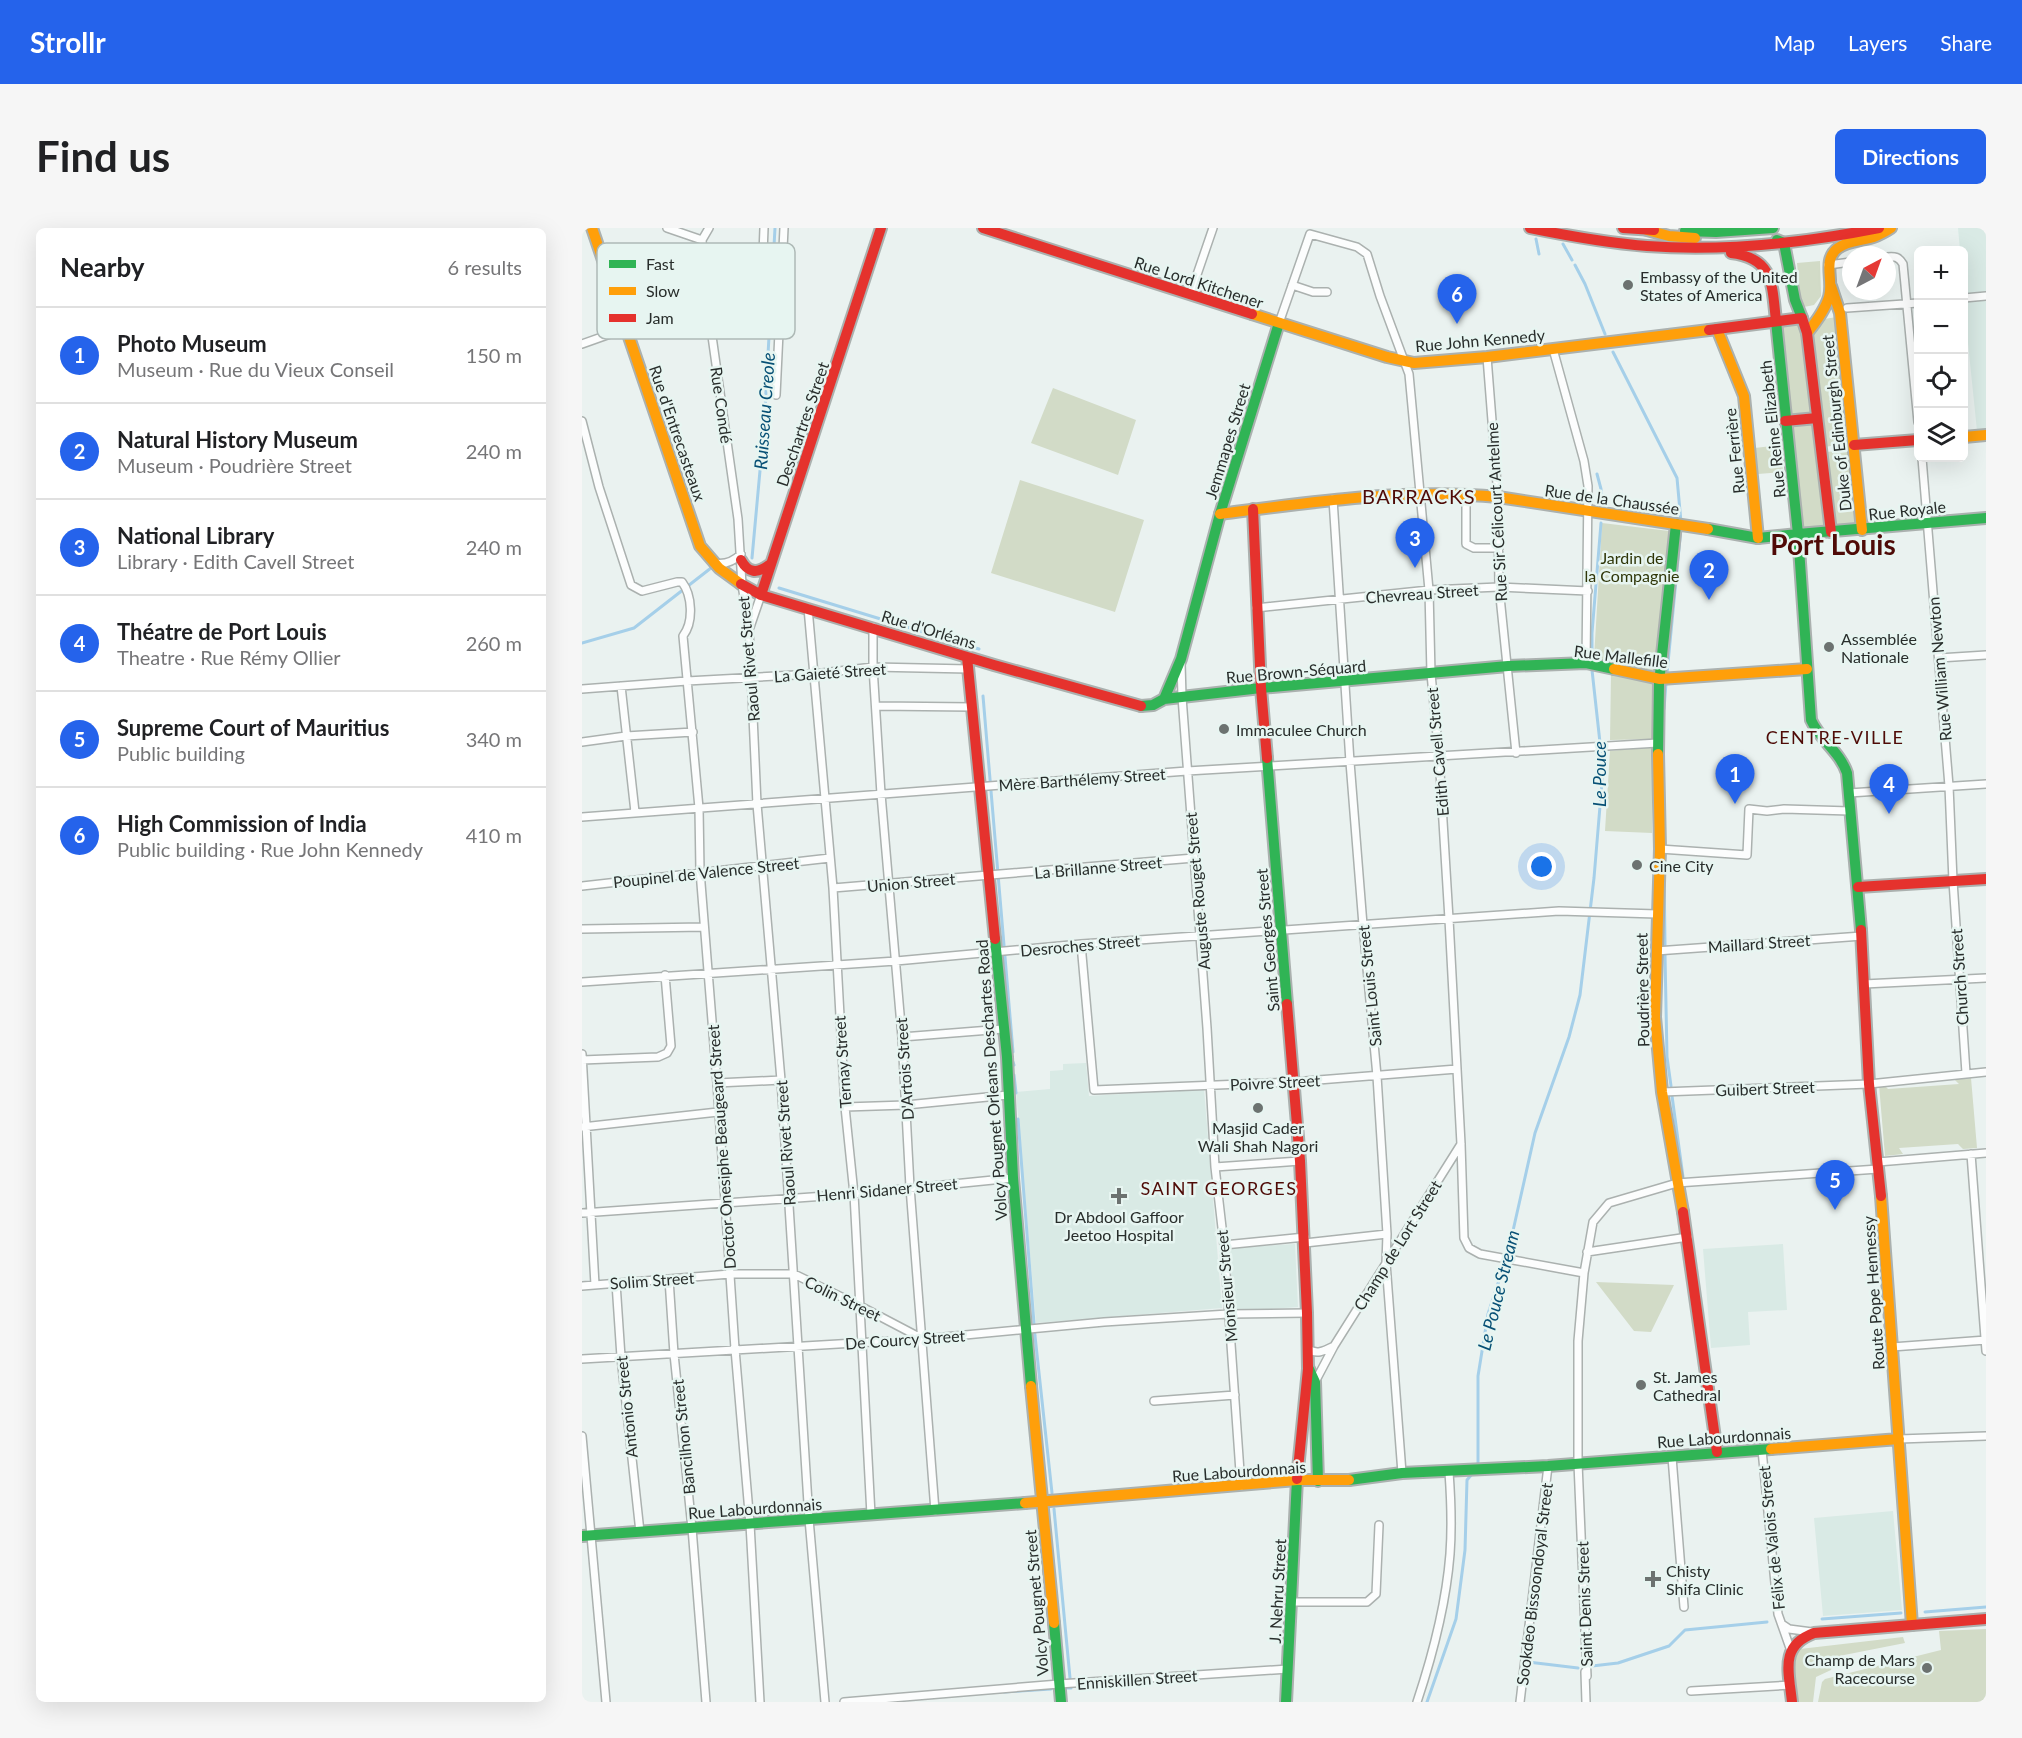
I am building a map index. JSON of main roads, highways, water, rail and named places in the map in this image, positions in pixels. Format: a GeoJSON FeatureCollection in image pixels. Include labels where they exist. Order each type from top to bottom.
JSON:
{"type":"FeatureCollection","features":[{"type":"Feature","properties":{"kind":"main road","name":"Rue d'Entrecasteaux"},"geometry":{"type":"LineString","coordinates":[[592,228],[597,243]]}},
{"type":"Feature","properties":{"kind":"main road","name":"Deschartres Street"},"geometry":{"type":"LineString","coordinates":[[761,595],[881,228]]}},
{"type":"Feature","properties":{"kind":"main road","name":"Rue Lord Kitchener"},"geometry":{"type":"LineString","coordinates":[[983,228],[1387,357],[1406,361]]}},
{"type":"Feature","properties":{"kind":"main road"},"geometry":{"type":"LineString","coordinates":[[1530,228],[1571,236],[1666,247],[1784,243],[1879,228]]}},
{"type":"Feature","properties":{"kind":"main road"},"geometry":{"type":"LineString","coordinates":[[1623,228],[1716,232],[1773,228]]}},
{"type":"Feature","properties":{"kind":"main road","name":"Duke of Edinburgh Street"},"geometry":{"type":"LineString","coordinates":[[1862,530],[1843,310],[1831,286],[1827,265],[1837,249],[1876,237],[1891,228]]}},
{"type":"Feature","properties":{"kind":"main road"},"geometry":{"type":"LineString","coordinates":[[1647,230],[1683,238],[1765,237],[1784,243]]}},
{"type":"Feature","properties":{"kind":"main road"},"geometry":{"type":"LineString","coordinates":[[1784,243],[1788,254],[1794,298],[1807,333],[1831,532]]}},
{"type":"Feature","properties":{"kind":"main road","name":"Rue Reine Elizabeth"},"geometry":{"type":"LineString","coordinates":[[1666,247],[1694,254],[1742,253],[1759,260],[1769,276],[1773,289],[1798,534],[1807,669]]}},
{"type":"Feature","properties":{"kind":"main road"},"geometry":{"type":"LineString","coordinates":[[1807,333],[1822,313],[1831,286]]}},
{"type":"Feature","properties":{"kind":"main road"},"geometry":{"type":"LineString","coordinates":[[1822,313],[1843,310]]}},
{"type":"Feature","properties":{"kind":"main road"},"geometry":{"type":"LineString","coordinates":[[1718,329],[1802,318]]}},
{"type":"Feature","properties":{"kind":"main road","name":"Jemmapes Street"},"geometry":{"type":"LineString","coordinates":[[1164,699],[1181,659],[1220,514],[1279,323]]}},
{"type":"Feature","properties":{"kind":"main road","name":"Rue John Kennedy"},"geometry":{"type":"LineString","coordinates":[[1406,361],[1414,363],[1487,357],[1718,329]]}},
{"type":"Feature","properties":{"kind":"main road","name":"Rue Ferrière"},"geometry":{"type":"LineString","coordinates":[[1718,329],[1744,396],[1758,538]]}},
{"type":"Feature","properties":{"kind":"main road","name":"Rue d'Entrecasteaux"},"geometry":{"type":"LineString","coordinates":[[631,339],[700,546]]}},
{"type":"Feature","properties":{"kind":"main road"},"geometry":{"type":"LineString","coordinates":[[1785,421],[1817,418]]}},
{"type":"Feature","properties":{"kind":"main road"},"geometry":{"type":"LineString","coordinates":[[1968,437],[1986,435]]}},
{"type":"Feature","properties":{"kind":"main road"},"geometry":{"type":"LineString","coordinates":[[1854,445],[1914,440]]}},
{"type":"Feature","properties":{"kind":"main road","name":"Rue de la Chaussée"},"geometry":{"type":"LineString","coordinates":[[1220,514],[1333,499],[1466,494],[1680,524],[1758,538],[1798,534]]}},
{"type":"Feature","properties":{"kind":"main road","name":"Saint Georges Street"},"geometry":{"type":"LineString","coordinates":[[1253,509],[1262,688],[1305,1240],[1308,1369],[1297,1480]]}},
{"type":"Feature","properties":{"kind":"main road","name":"Rue Royale"},"geometry":{"type":"LineString","coordinates":[[1798,534],[1986,518]]}},
{"type":"Feature","properties":{"kind":"main road","name":"Poudrière Street"},"geometry":{"type":"LineString","coordinates":[[1680,524],[1660,679],[1658,743],[1664,849],[1657,914],[1655,1017],[1662,1092],[1688,1237],[1717,1452]]}},
{"type":"Feature","properties":{"kind":"main road","name":"Rue d'Orléans"},"geometry":{"type":"LineString","coordinates":[[700,546],[712,563],[742,585],[761,595],[990,664],[1140,706],[1153,705],[1164,699]]}},
{"type":"Feature","properties":{"kind":"main road"},"geometry":{"type":"LineString","coordinates":[[741,557],[747,570],[754,573],[770,565]]}},
{"type":"Feature","properties":{"kind":"main road","name":"Volcy Pougnet Orleans Deschartes Road"},"geometry":{"type":"LineString","coordinates":[[967,657],[972,688],[1003,1029],[1013,1178],[1042,1502]]}},
{"type":"Feature","properties":{"kind":"main road","name":"Rue Mallefille"},"geometry":{"type":"LineString","coordinates":[[1431,674],[1508,666],[1586,663],[1660,679],[1807,669]]}},
{"type":"Feature","properties":{"kind":"main road"},"geometry":{"type":"LineString","coordinates":[[972,688],[972,678],[978,670],[990,664]]}},
{"type":"Feature","properties":{"kind":"main road","name":"Route Pope Hennessy"},"geometry":{"type":"LineString","coordinates":[[1807,669],[1811,720],[1814,730],[1841,759],[1846,770],[1849,793],[1862,936],[1869,1084],[1878,1165],[1912,1625]]}},
{"type":"Feature","properties":{"kind":"main road","name":"Rue Brown-Séquard"},"geometry":{"type":"LineString","coordinates":[[1164,699],[1262,688],[1431,674]]}},
{"type":"Feature","properties":{"kind":"main road"},"geometry":{"type":"LineString","coordinates":[[1858,887],[1986,879]]}},
{"type":"Feature","properties":{"kind":"main road","name":"Saint Georges Street"},"geometry":{"type":"LineString","coordinates":[[1308,1369],[1315,1382],[1318,1480]]}},
{"type":"Feature","properties":{"kind":"main road"},"geometry":{"type":"LineString","coordinates":[[1303,1426],[1317,1426]]}},
{"type":"Feature","properties":{"kind":"main road","name":"Rue Labourdonnais"},"geometry":{"type":"LineString","coordinates":[[587,1536],[935,1511],[1297,1480],[1341,1481],[1402,1473],[1548,1466],[1899,1439]]}},
{"type":"Feature","properties":{"kind":"main road","name":"J. Nehru Street"},"geometry":{"type":"LineString","coordinates":[[1286,1702],[1297,1480]]}},
{"type":"Feature","properties":{"kind":"main road","name":"Volcy Pougnet Street"},"geometry":{"type":"LineString","coordinates":[[1042,1502],[1061,1702]]}},
{"type":"Feature","properties":{"kind":"main road"},"geometry":{"type":"LineString","coordinates":[[1792,1702],[1788,1656],[1790,1648],[1799,1638],[1814,1633],[1986,1619]]}},
{"type":"Feature","properties":{"kind":"waterway","name":"Ruisseau Creole"},"geometry":{"type":"LineString","coordinates":[[774,243],[775,228]]}},
{"type":"Feature","properties":{"kind":"waterway","name":"Le Pouce"},"geometry":{"type":"LineString","coordinates":[[1536,239],[1539,254]]}},
{"type":"Feature","properties":{"kind":"waterway"},"geometry":{"type":"LineString","coordinates":[[1563,244],[1572,260]]}},
{"type":"Feature","properties":{"kind":"waterway"},"geometry":{"type":"LineString","coordinates":[[1575,265],[1605,334]]}},
{"type":"Feature","properties":{"kind":"waterway","name":"Ruisseau Creole"},"geometry":{"type":"LineString","coordinates":[[752,558],[764,427],[769,339]]}},
{"type":"Feature","properties":{"kind":"waterway"},"geometry":{"type":"LineString","coordinates":[[1613,352],[1677,478],[1681,522]]}},
{"type":"Feature","properties":{"kind":"waterway","name":"Le Pouce"},"geometry":{"type":"LineString","coordinates":[[1597,474],[1602,505]]}},
{"type":"Feature","properties":{"kind":"waterway","name":"Le Pouce"},"geometry":{"type":"LineString","coordinates":[[1592,659],[1601,523]]}},
{"type":"Feature","properties":{"kind":"waterway"},"geometry":{"type":"LineString","coordinates":[[1667,673],[1681,528]]}},
{"type":"Feature","properties":{"kind":"waterway"},"geometry":{"type":"LineString","coordinates":[[582,643],[634,628],[711,568]]}},
{"type":"Feature","properties":{"kind":"waterway"},"geometry":{"type":"LineString","coordinates":[[779,588],[979,649]]}},
{"type":"Feature","properties":{"kind":"waterway","name":"Le Pouce Stream"},"geometry":{"type":"LineString","coordinates":[[1478,1467],[1478,1376],[1488,1314],[1508,1253],[1535,1133],[1569,1037],[1580,995],[1594,878],[1603,770],[1592,670]]}},
{"type":"Feature","properties":{"kind":"waterway"},"geometry":{"type":"LineString","coordinates":[[1664,709],[1666,683]]}},
{"type":"Feature","properties":{"kind":"waterway"},"geometry":{"type":"LineString","coordinates":[[983,696],[1013,1052]]}},
{"type":"Feature","properties":{"kind":"waterway"},"geometry":{"type":"LineString","coordinates":[[1664,869],[1665,945]]}},
{"type":"Feature","properties":{"kind":"waterway"},"geometry":{"type":"LineString","coordinates":[[1665,955],[1667,1057],[1671,1086]]}},
{"type":"Feature","properties":{"kind":"waterway"},"geometry":{"type":"LineString","coordinates":[[1014,1075],[1016,1093]]}},
{"type":"Feature","properties":{"kind":"waterway"},"geometry":{"type":"LineString","coordinates":[[1672,1096],[1683,1177]]}},
{"type":"Feature","properties":{"kind":"waterway"},"geometry":{"type":"LineString","coordinates":[[1018,1119],[1035,1336],[1052,1493]]}},
{"type":"Feature","properties":{"kind":"waterway","name":"Le Pouce Stream"},"geometry":{"type":"LineString","coordinates":[[1427,1702],[1456,1619],[1465,1550],[1467,1480],[1472,1474]]}},
{"type":"Feature","properties":{"kind":"waterway"},"geometry":{"type":"LineString","coordinates":[[1054,1509],[1070,1678]]}},
{"type":"Feature","properties":{"kind":"waterway"},"geometry":{"type":"LineString","coordinates":[[1925,1612],[1986,1607]]}},
{"type":"Feature","properties":{"kind":"waterway"},"geometry":{"type":"LineString","coordinates":[[1822,1619],[1901,1613]]}},
{"type":"Feature","properties":{"kind":"waterway"},"geometry":{"type":"LineString","coordinates":[[1592,1666],[1618,1663],[1669,1646],[1685,1630],[1767,1622]]}},
{"type":"Feature","properties":{"kind":"waterway"},"geometry":{"type":"LineString","coordinates":[[1528,1662],[1578,1668]]}},
{"type":"Feature","properties":{"kind":"waterway"},"geometry":{"type":"LineString","coordinates":[[1004,1692],[1051,1689]]}},
{"type":"Feature","properties":{"kind":"place","name":"Embassy of the United States of America"},"geometry":{"type":"Point","coordinates":[1628,285]}},
{"type":"Feature","properties":{"kind":"place","name":"High Commission of India"},"geometry":{"type":"Point","coordinates":[1457,324]}},
{"type":"Feature","properties":{"kind":"place","name":"National Library"},"geometry":{"type":"Point","coordinates":[1415,568]}},
{"type":"Feature","properties":{"kind":"place","name":"Natural History Museum"},"geometry":{"type":"Point","coordinates":[1709,600]}},
{"type":"Feature","properties":{"kind":"place","name":"Assemblée Nationale"},"geometry":{"type":"Point","coordinates":[1829,647]}},
{"type":"Feature","properties":{"kind":"place","name":"Immaculee Church"},"geometry":{"type":"Point","coordinates":[1224,729]}},
{"type":"Feature","properties":{"kind":"place","name":"Photo Museum"},"geometry":{"type":"Point","coordinates":[1735,804]}},
{"type":"Feature","properties":{"kind":"place","name":"Théatre de Port Louis"},"geometry":{"type":"Point","coordinates":[1889,814]}},
{"type":"Feature","properties":{"kind":"place","name":"Cine City"},"geometry":{"type":"Point","coordinates":[1637,865]}},
{"type":"Feature","properties":{"kind":"place","name":"Masjid Cader Wali Shah Nagori"},"geometry":{"type":"Point","coordinates":[1258,1108]}},
{"type":"Feature","properties":{"kind":"place","name":"Dr Abdool Gaffoor Jeetoo Hospital"},"geometry":{"type":"Point","coordinates":[1119,1196]}},
{"type":"Feature","properties":{"kind":"place","name":"Supreme Court of Mauritius"},"geometry":{"type":"Point","coordinates":[1835,1210]}},
{"type":"Feature","properties":{"kind":"place","name":"St. James Cathedral"},"geometry":{"type":"Point","coordinates":[1641,1385]}},
{"type":"Feature","properties":{"kind":"place","name":"Chisty Shifa Clinic"},"geometry":{"type":"Point","coordinates":[1653,1579]}},
{"type":"Feature","properties":{"kind":"place","name":"Champ de Mars Racecourse"},"geometry":{"type":"Point","coordinates":[1927,1668]}},
{"type":"Feature","properties":{"kind":"district","name":"BARRACKS"},"geometry":{"type":"Point","coordinates":[1419,496]}},
{"type":"Feature","properties":{"kind":"district","name":"Port Louis"},"geometry":{"type":"Point","coordinates":[1833,544]}},
{"type":"Feature","properties":{"kind":"district","name":"CENTRE-VILLE"},"geometry":{"type":"Point","coordinates":[1835,737]}},
{"type":"Feature","properties":{"kind":"district","name":"SAINT GEORGES"},"geometry":{"type":"Point","coordinates":[1219,1188]}},
{"type":"Feature","properties":{"kind":"park label","name":"Jardin de la Compagnie"},"geometry":{"type":"Point","coordinates":[1632,566]}}]}
